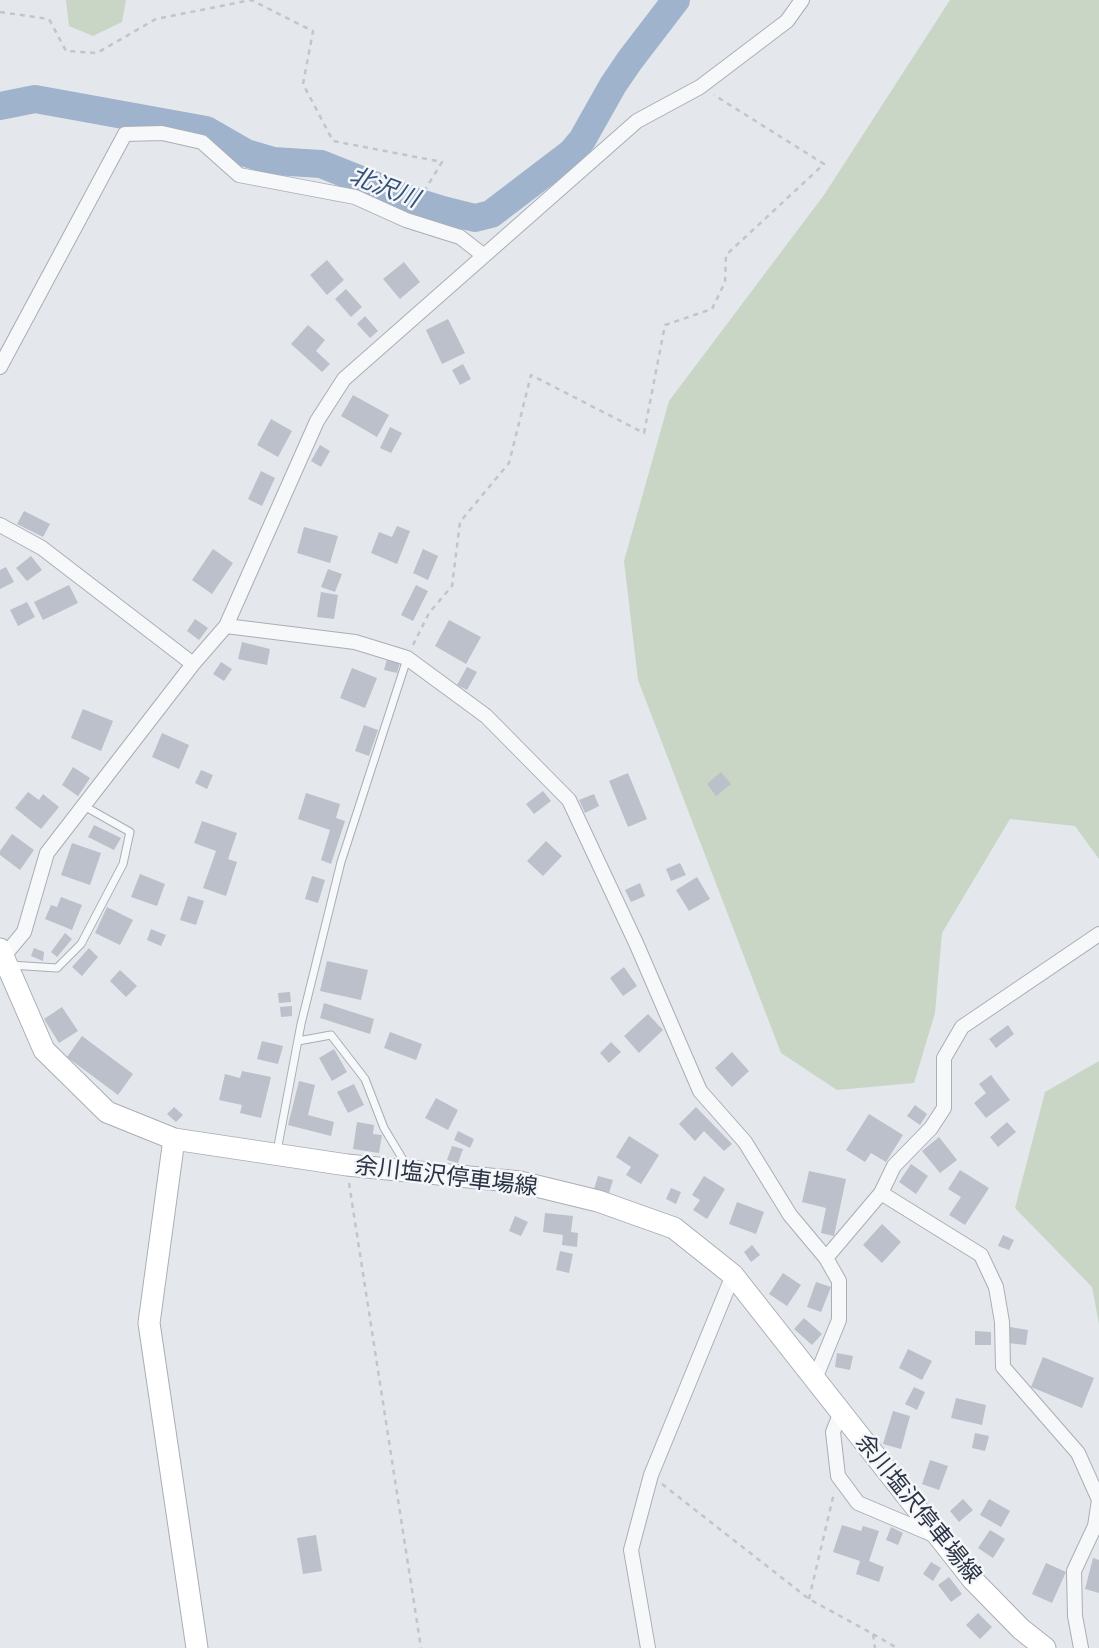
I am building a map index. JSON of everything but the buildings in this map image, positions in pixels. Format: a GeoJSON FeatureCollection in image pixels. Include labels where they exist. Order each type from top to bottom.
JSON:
{"type":"FeatureCollection","features":[{"type":"Feature","properties":{"kind":"main road","name":"余川塩沢停車場線"},"geometry":{"type":"LineString","coordinates":[[2,957],[44,1050],[107,1112],[174,1139],[346,1166],[520,1182],[598,1201],[674,1228],[733,1275],[973,1580],[1021,1629],[1045,1648]]}},
{"type":"Feature","properties":{"kind":"main road"},"geometry":{"type":"LineString","coordinates":[[174,1139],[149,1323],[197,1648]]}},
{"type":"Feature","properties":{"kind":"street"},"geometry":{"type":"LineString","coordinates":[[2,957],[24,932],[47,853],[193,664],[226,626],[317,421],[344,379],[637,121],[700,87],[786,21],[802,0]]}},
{"type":"Feature","properties":{"kind":"street"},"geometry":{"type":"LineString","coordinates":[[0,367],[125,134],[162,133],[202,142],[239,174],[355,197],[406,220],[460,237],[483,255]]}},
{"type":"Feature","properties":{"kind":"street"},"geometry":{"type":"LineString","coordinates":[[0,525],[42,548],[193,664]]}},
{"type":"Feature","properties":{"kind":"street"},"geometry":{"type":"LineString","coordinates":[[226,626],[355,642],[407,658],[486,716],[569,800],[636,943],[700,1091],[745,1142],[790,1215],[825,1258],[839,1282],[839,1320],[816,1380]]}},
{"type":"Feature","properties":{"kind":"street"},"geometry":{"type":"LineString","coordinates":[[825,1258],[881,1194],[894,1166],[931,1128],[944,1108],[944,1058],[962,1027],[1099,934]]}},
{"type":"Feature","properties":{"kind":"street"},"geometry":{"type":"LineString","coordinates":[[881,1194],[981,1255],[996,1287],[1002,1322],[1003,1367],[1078,1453],[1099,1500],[1095,1527],[1074,1571],[1075,1616],[1081,1648]]}},
{"type":"Feature","properties":{"kind":"street"},"geometry":{"type":"LineString","coordinates":[[649,1648],[631,1550],[651,1475],[733,1275]]}},
{"type":"Feature","properties":{"kind":"street"},"geometry":{"type":"LineString","coordinates":[[841,1412],[833,1432],[838,1476],[858,1503],[939,1538]]}},
{"type":"Feature","properties":{"kind":"lane"},"geometry":{"type":"LineString","coordinates":[[276,1154],[298,1041],[341,862],[407,658]]}},
{"type":"Feature","properties":{"kind":"lane"},"geometry":{"type":"LineString","coordinates":[[2,957],[57,968],[81,944],[123,864],[130,831],[83,806]]}},
{"type":"Feature","properties":{"kind":"lane"},"geometry":{"type":"LineString","coordinates":[[298,1041],[331,1035],[365,1079],[384,1128],[410,1172]]}},
{"type":"Feature","properties":{"kind":"path"},"geometry":{"type":"LineString","coordinates":[[0,12],[49,19],[66,51],[97,53],[156,19],[251,0],[313,31],[303,84],[334,141],[442,162],[406,220]]}},
{"type":"Feature","properties":{"kind":"path"},"geometry":{"type":"LineString","coordinates":[[407,658],[429,613],[452,586],[460,522],[509,463],[531,375],[644,433],[665,325],[712,309],[725,282],[726,255],[824,164],[700,87]]}},
{"type":"Feature","properties":{"kind":"path"},"geometry":{"type":"LineString","coordinates":[[346,1166],[421,1648]]}},
{"type":"Feature","properties":{"kind":"path"},"geometry":{"type":"LineString","coordinates":[[651,1475],[809,1599],[897,1648]]}},
{"type":"Feature","properties":{"kind":"path"},"geometry":{"type":"LineString","coordinates":[[809,1599],[838,1476]]}},
{"type":"Feature","properties":{"kind":"path"},"geometry":{"type":"LineString","coordinates":[[873,1634],[875,1648]]}},
{"type":"Feature","properties":{"kind":"green space"},"geometry":{"type":"Polygon","coordinates":[[[66,0],[126,0],[122,22],[93,36],[69,26],[66,0]]]}},
{"type":"Feature","properties":{"kind":"green space"},"geometry":{"type":"Polygon","coordinates":[[[950,0],[1099,0],[1099,859],[1075,826],[1010,819],[942,933],[935,1013],[914,1083],[837,1090],[781,1053],[638,680],[624,561],[669,401],[824,195],[950,0]]]}},
{"type":"Feature","properties":{"kind":"green space"},"geometry":{"type":"Polygon","coordinates":[[[1099,1061],[1099,1324],[1092,1287],[1015,1208],[1045,1092],[1099,1061]]]}},
{"type":"Feature","properties":{"kind":"waterway","name":"北沢川"},"geometry":{"type":"LineString","coordinates":[[0,106],[35,99],[206,130],[246,153],[273,161],[321,164],[414,201],[475,218],[491,214],[571,153],[582,140],[630,60],[676,0]]}}]}
